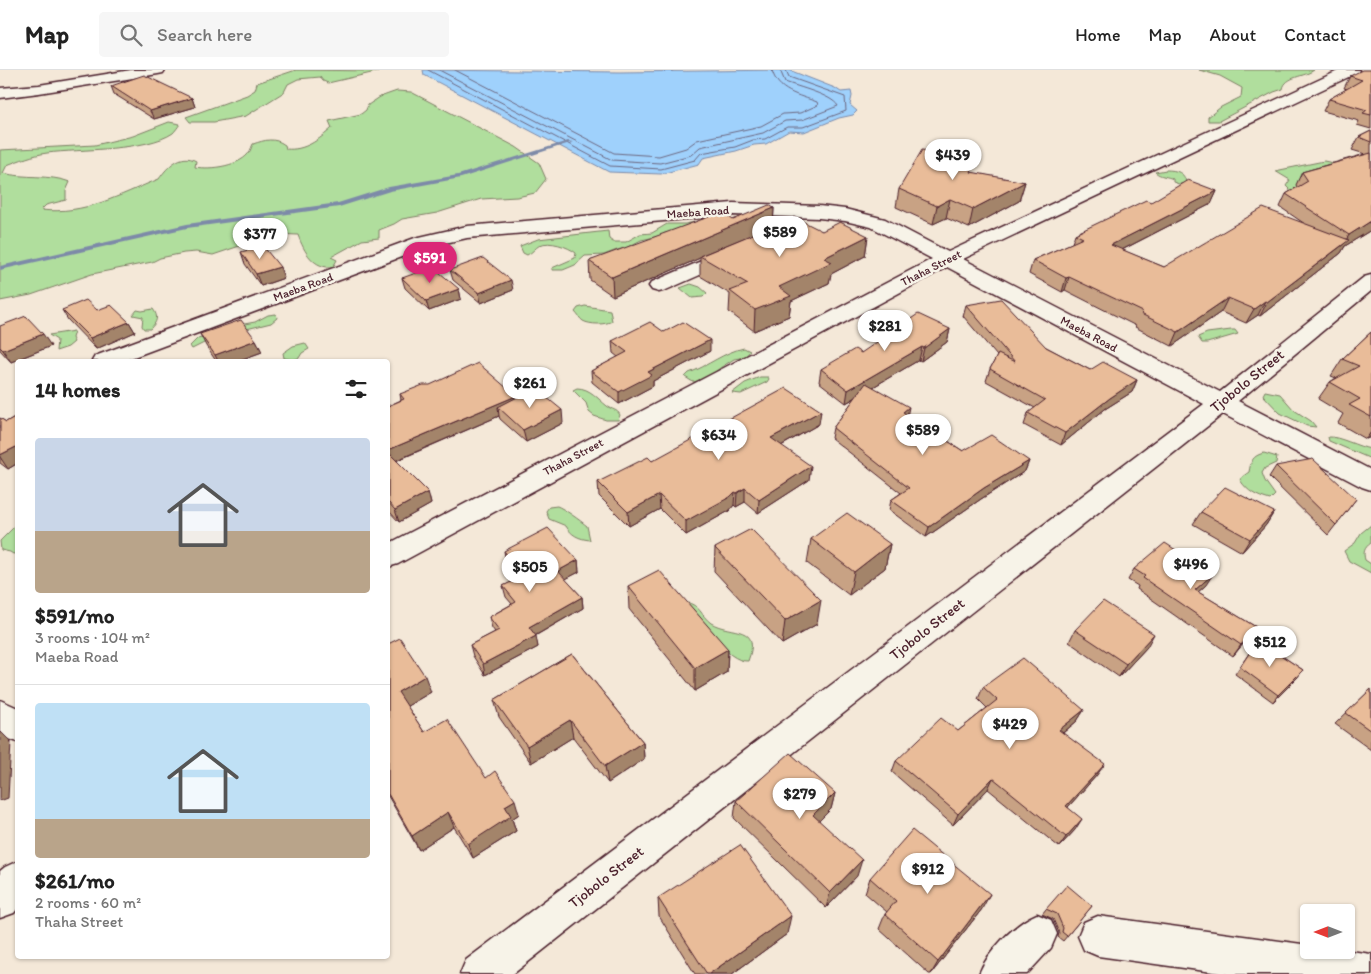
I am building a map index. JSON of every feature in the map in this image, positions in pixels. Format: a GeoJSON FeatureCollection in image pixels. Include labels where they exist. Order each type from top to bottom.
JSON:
{"type":"FeatureCollection","features":[{"type":"Feature","properties":{"kind":"street"},"geometry":{"type":"LineString","coordinates":[[0,93],[39,89],[158,70]]}},
{"type":"Feature","properties":{"kind":"street","name":"Thaha Street"},"geometry":{"type":"LineString","coordinates":[[390,555],[948,259],[1352,70]]}},
{"type":"Feature","properties":{"kind":"street","name":"Maeba Road"},"geometry":{"type":"LineString","coordinates":[[107,359],[422,242],[467,232],[733,209],[819,212],[845,215],[878,223],[1220,404],[1371,481]]}},
{"type":"Feature","properties":{"kind":"street"},"geometry":{"type":"LineString","coordinates":[[789,229],[819,212]]}},
{"type":"Feature","properties":{"kind":"street"},"geometry":{"type":"LineString","coordinates":[[660,286],[755,244]]}},
{"type":"Feature","properties":{"kind":"street","name":"Tjobolo Street"},"geometry":{"type":"LineString","coordinates":[[480,974],[1220,404],[1371,281]]}},
{"type":"Feature","properties":{"kind":"street"},"geometry":{"type":"LineString","coordinates":[[0,714],[15,726]]}},
{"type":"Feature","properties":{"kind":"street"},"geometry":{"type":"LineString","coordinates":[[0,899],[15,883]]}},
{"type":"Feature","properties":{"kind":"street"},"geometry":{"type":"LineString","coordinates":[[999,974],[1037,934]]}},
{"type":"Feature","properties":{"kind":"street"},"geometry":{"type":"LineString","coordinates":[[1098,936],[1371,974]]}},
{"type":"Feature","properties":{"kind":"green space"},"geometry":{"type":"Polygon","coordinates":[[[296,70],[380,71],[328,83],[320,77],[298,79],[288,84],[284,92],[246,116],[214,122],[190,122],[186,117],[247,95],[255,90],[257,83],[296,70]]]}},
{"type":"Feature","properties":{"kind":"green space"},"geometry":{"type":"Polygon","coordinates":[[[1199,70],[1314,70],[1291,79],[1283,89],[1219,121],[1208,121],[1208,117],[1221,107],[1241,97],[1242,88],[1220,76],[1199,70]]]}},
{"type":"Feature","properties":{"kind":"green space"},"geometry":{"type":"Polygon","coordinates":[[[397,91],[411,92],[516,147],[539,163],[546,179],[535,193],[517,197],[481,199],[437,213],[402,219],[379,230],[379,238],[362,240],[331,257],[337,260],[333,267],[326,267],[315,262],[303,247],[298,235],[275,234],[213,255],[196,252],[160,258],[152,262],[92,274],[31,295],[0,301],[0,150],[95,145],[133,136],[169,122],[180,124],[173,133],[147,143],[47,153],[7,165],[3,173],[54,178],[70,182],[66,191],[66,200],[46,205],[41,210],[72,210],[102,202],[159,179],[170,166],[185,158],[196,161],[195,167],[209,168],[225,166],[240,160],[246,156],[253,144],[262,141],[281,142],[285,145],[286,149],[305,146],[322,137],[332,128],[329,121],[361,114],[368,105],[380,97],[397,91]]]}},
{"type":"Feature","properties":{"kind":"green space"},"geometry":{"type":"Polygon","coordinates":[[[1324,161],[1333,163],[1314,185],[1290,192],[1286,186],[1290,180],[1275,171],[1324,161]]]}},
{"type":"Feature","properties":{"kind":"green space"},"geometry":{"type":"Polygon","coordinates":[[[1166,170],[1179,172],[1184,176],[1186,183],[1179,184],[1173,182],[1173,179],[1155,172],[1166,170]]]}},
{"type":"Feature","properties":{"kind":"green space"},"geometry":{"type":"Polygon","coordinates":[[[700,221],[675,233],[665,233],[641,240],[626,248],[604,255],[585,256],[575,265],[563,270],[552,270],[552,268],[575,258],[576,253],[573,251],[548,243],[538,246],[527,255],[523,253],[520,246],[538,239],[608,231],[609,239],[613,242],[626,242],[640,234],[652,233],[667,224],[685,224],[700,221]]]}},
{"type":"Feature","properties":{"kind":"green space"},"geometry":{"type":"Polygon","coordinates":[[[691,284],[700,287],[707,293],[703,297],[692,298],[680,288],[691,284]]]}},
{"type":"Feature","properties":{"kind":"green space"},"geometry":{"type":"Polygon","coordinates":[[[585,306],[610,310],[612,321],[598,324],[583,321],[575,312],[578,308],[585,306]]]}},
{"type":"Feature","properties":{"kind":"green space"},"geometry":{"type":"Polygon","coordinates":[[[153,309],[157,317],[156,322],[150,329],[144,329],[142,326],[143,317],[133,315],[137,310],[153,309]]]}},
{"type":"Feature","properties":{"kind":"green space"},"geometry":{"type":"Polygon","coordinates":[[[276,314],[277,318],[271,323],[218,336],[192,349],[190,346],[198,338],[276,314]]]}},
{"type":"Feature","properties":{"kind":"green space"},"geometry":{"type":"Polygon","coordinates":[[[1235,330],[1238,334],[1207,343],[1202,343],[1198,337],[1207,333],[1235,330]]]}},
{"type":"Feature","properties":{"kind":"green space"},"geometry":{"type":"Polygon","coordinates":[[[74,331],[72,338],[74,342],[68,347],[56,351],[57,340],[49,335],[74,331]]]}},
{"type":"Feature","properties":{"kind":"green space"},"geometry":{"type":"Polygon","coordinates":[[[305,343],[309,349],[302,353],[299,358],[284,358],[283,353],[293,346],[305,343]]]}},
{"type":"Feature","properties":{"kind":"green space"},"geometry":{"type":"Polygon","coordinates":[[[744,348],[750,351],[745,357],[734,359],[707,379],[693,382],[685,377],[689,373],[723,356],[744,348]]]}},
{"type":"Feature","properties":{"kind":"green space"},"geometry":{"type":"Polygon","coordinates":[[[760,377],[768,377],[769,379],[767,382],[741,394],[732,393],[745,383],[760,377]]]}},
{"type":"Feature","properties":{"kind":"green space"},"geometry":{"type":"Polygon","coordinates":[[[577,388],[590,392],[617,412],[620,415],[618,420],[606,420],[594,416],[589,412],[586,403],[573,390],[577,388]]]}},
{"type":"Feature","properties":{"kind":"green space"},"geometry":{"type":"Polygon","coordinates":[[[1265,391],[1280,394],[1294,410],[1311,421],[1316,427],[1307,426],[1280,413],[1263,395],[1265,391]]]}},
{"type":"Feature","properties":{"kind":"green space"},"geometry":{"type":"Polygon","coordinates":[[[1328,437],[1338,438],[1371,449],[1371,459],[1329,441],[1328,437]]]}},
{"type":"Feature","properties":{"kind":"green space"},"geometry":{"type":"Polygon","coordinates":[[[1264,453],[1277,457],[1276,463],[1265,468],[1262,473],[1275,495],[1270,500],[1253,493],[1240,480],[1249,472],[1251,462],[1255,457],[1264,453]]]}},
{"type":"Feature","properties":{"kind":"green space"},"geometry":{"type":"Polygon","coordinates":[[[557,506],[587,526],[590,540],[576,536],[566,526],[549,519],[546,511],[549,507],[557,506]]]}},
{"type":"Feature","properties":{"kind":"green space"},"geometry":{"type":"Polygon","coordinates":[[[1371,525],[1371,543],[1365,548],[1364,555],[1365,560],[1371,564],[1371,573],[1349,561],[1344,551],[1355,543],[1361,533],[1371,525]]]}},
{"type":"Feature","properties":{"kind":"green space"},"geometry":{"type":"Polygon","coordinates":[[[15,526],[15,554],[1,550],[0,541],[15,526]]]}},
{"type":"Feature","properties":{"kind":"green space"},"geometry":{"type":"Polygon","coordinates":[[[685,602],[694,605],[711,623],[748,636],[751,641],[751,649],[748,661],[740,660],[722,647],[685,602]]]}},
{"type":"Feature","properties":{"kind":"water"},"geometry":{"type":"Polygon","coordinates":[[[423,70],[620,72],[789,70],[841,92],[851,91],[850,105],[857,111],[853,115],[839,118],[804,132],[789,131],[766,144],[754,145],[703,158],[699,164],[661,174],[609,172],[424,75],[423,70]]]}},
{"type":"Feature","properties":{"kind":"building"},"geometry":{"type":"Polygon","coordinates":[[[1362,70],[1371,70],[1371,115],[1363,113],[1367,110],[1329,99],[1362,80],[1350,76],[1362,70]]]}},
{"type":"Feature","properties":{"kind":"building"},"geometry":{"type":"Polygon","coordinates":[[[144,75],[192,98],[150,111],[111,86],[144,75]]]}},
{"type":"Feature","properties":{"kind":"building"},"geometry":{"type":"Polygon","coordinates":[[[1371,131],[1371,142],[1359,137],[1371,131]]]}},
{"type":"Feature","properties":{"kind":"building"},"geometry":{"type":"Polygon","coordinates":[[[922,150],[958,156],[957,160],[975,164],[971,172],[1025,182],[973,209],[950,199],[937,206],[899,189],[922,150]]]}},
{"type":"Feature","properties":{"kind":"building"},"geometry":{"type":"Polygon","coordinates":[[[1371,153],[1371,221],[1349,235],[1286,194],[1308,181],[1302,172],[1371,153]]]}},
{"type":"Feature","properties":{"kind":"building"},"geometry":{"type":"Polygon","coordinates":[[[1188,180],[1217,191],[1111,245],[1164,267],[1263,208],[1349,240],[1267,302],[1265,301],[1254,309],[1228,298],[1178,332],[1141,314],[1143,312],[1069,277],[1066,278],[1033,260],[1083,238],[1075,234],[1146,200],[1151,202],[1188,180]]]}},
{"type":"Feature","properties":{"kind":"building"},"geometry":{"type":"Polygon","coordinates":[[[769,205],[774,208],[612,277],[589,261],[722,212],[733,220],[769,205]]]}},
{"type":"Feature","properties":{"kind":"building"},"geometry":{"type":"Polygon","coordinates":[[[794,217],[822,231],[840,222],[868,236],[824,258],[832,262],[779,287],[791,296],[755,310],[730,291],[748,284],[700,256],[794,217]]]}},
{"type":"Feature","properties":{"kind":"building"},"geometry":{"type":"Polygon","coordinates":[[[263,246],[280,267],[256,274],[241,252],[263,246]]]}},
{"type":"Feature","properties":{"kind":"building"},"geometry":{"type":"Polygon","coordinates":[[[483,258],[511,280],[479,293],[450,270],[483,258]]]}},
{"type":"Feature","properties":{"kind":"building"},"geometry":{"type":"Polygon","coordinates":[[[433,267],[459,289],[426,301],[402,278],[433,267]]]}},
{"type":"Feature","properties":{"kind":"building"},"geometry":{"type":"Polygon","coordinates":[[[1001,299],[1046,347],[1090,370],[1103,362],[1137,380],[1110,398],[1065,433],[1028,413],[1045,400],[990,369],[998,354],[1015,362],[966,305],[1001,299]]]}},
{"type":"Feature","properties":{"kind":"building"},"geometry":{"type":"Polygon","coordinates":[[[86,300],[97,310],[111,305],[129,322],[90,338],[62,310],[86,300]]]}},
{"type":"Feature","properties":{"kind":"building"},"geometry":{"type":"Polygon","coordinates":[[[918,314],[950,329],[924,348],[922,347],[848,390],[821,369],[855,349],[861,353],[918,314]]]}},
{"type":"Feature","properties":{"kind":"building"},"geometry":{"type":"Polygon","coordinates":[[[26,316],[43,334],[3,350],[0,347],[0,326],[26,316]]]}},
{"type":"Feature","properties":{"kind":"building"},"geometry":{"type":"Polygon","coordinates":[[[241,320],[256,340],[215,355],[200,334],[241,320]]]}},
{"type":"Feature","properties":{"kind":"building"},"geometry":{"type":"Polygon","coordinates":[[[650,322],[664,332],[683,322],[710,340],[648,372],[652,375],[619,392],[591,371],[627,352],[612,341],[650,322]]]}},
{"type":"Feature","properties":{"kind":"building"},"geometry":{"type":"Polygon","coordinates":[[[1371,332],[1371,417],[1349,405],[1360,399],[1330,382],[1359,366],[1342,359],[1371,332]]]}},
{"type":"Feature","properties":{"kind":"building"},"geometry":{"type":"Polygon","coordinates":[[[478,363],[516,396],[390,449],[390,405],[404,399],[400,394],[423,385],[430,385],[478,363]]]}},
{"type":"Feature","properties":{"kind":"building"},"geometry":{"type":"Polygon","coordinates":[[[866,383],[909,407],[903,412],[963,451],[991,435],[1029,461],[984,488],[929,527],[891,500],[909,488],[833,428],[866,383]]]}},
{"type":"Feature","properties":{"kind":"building"},"geometry":{"type":"Polygon","coordinates":[[[535,388],[562,410],[523,430],[498,407],[535,388]]]}},
{"type":"Feature","properties":{"kind":"building"},"geometry":{"type":"Polygon","coordinates":[[[786,388],[821,411],[771,438],[811,466],[759,500],[745,488],[686,521],[659,495],[628,512],[598,482],[648,457],[652,461],[786,388]]]}},
{"type":"Feature","properties":{"kind":"building"},"geometry":{"type":"Polygon","coordinates":[[[15,417],[15,448],[0,455],[0,418],[6,422],[15,417]]]}},
{"type":"Feature","properties":{"kind":"building"},"geometry":{"type":"Polygon","coordinates":[[[390,454],[428,492],[395,510],[390,504],[390,454]]]}},
{"type":"Feature","properties":{"kind":"building"},"geometry":{"type":"Polygon","coordinates":[[[1313,459],[1356,499],[1336,525],[1276,466],[1313,459]]]}},
{"type":"Feature","properties":{"kind":"building"},"geometry":{"type":"Polygon","coordinates":[[[1225,487],[1274,512],[1250,539],[1201,512],[1225,487]]]}},
{"type":"Feature","properties":{"kind":"building"},"geometry":{"type":"Polygon","coordinates":[[[847,513],[890,544],[854,572],[811,539],[847,513]]]}},
{"type":"Feature","properties":{"kind":"building"},"geometry":{"type":"Polygon","coordinates":[[[548,528],[578,560],[558,571],[582,597],[529,627],[536,636],[483,664],[470,645],[499,630],[489,617],[516,602],[503,586],[517,579],[506,566],[513,562],[504,551],[548,528]]]}},
{"type":"Feature","properties":{"kind":"building"},"geometry":{"type":"Polygon","coordinates":[[[751,529],[821,600],[785,621],[715,548],[751,529]]]}},
{"type":"Feature","properties":{"kind":"building"},"geometry":{"type":"Polygon","coordinates":[[[1165,543],[1213,574],[1195,590],[1256,627],[1241,645],[1143,578],[1145,576],[1134,569],[1165,543]]]}},
{"type":"Feature","properties":{"kind":"building"},"geometry":{"type":"Polygon","coordinates":[[[659,570],[728,649],[695,668],[628,586],[659,570]]]}},
{"type":"Feature","properties":{"kind":"building"},"geometry":{"type":"Polygon","coordinates":[[[1103,601],[1154,634],[1126,664],[1075,630],[1103,601]]]}},
{"type":"Feature","properties":{"kind":"building"},"geometry":{"type":"Polygon","coordinates":[[[400,638],[425,676],[398,692],[424,732],[447,719],[486,778],[495,771],[515,800],[505,806],[511,816],[468,844],[448,812],[412,836],[390,798],[390,643],[400,638]]]}},
{"type":"Feature","properties":{"kind":"building"},"geometry":{"type":"Polygon","coordinates":[[[1258,640],[1303,670],[1278,695],[1240,667],[1258,640]]]}},
{"type":"Feature","properties":{"kind":"building"},"geometry":{"type":"Polygon","coordinates":[[[572,654],[643,742],[605,766],[570,720],[527,746],[494,700],[572,654]]]}},
{"type":"Feature","properties":{"kind":"building"},"geometry":{"type":"Polygon","coordinates":[[[1023,658],[1084,710],[1059,730],[1105,764],[1066,806],[1082,819],[1066,837],[993,778],[958,814],[896,761],[941,718],[958,731],[997,700],[983,687],[1023,658]]]}},
{"type":"Feature","properties":{"kind":"building"},"geometry":{"type":"Polygon","coordinates":[[[1371,689],[1371,731],[1346,713],[1371,689]]]}},
{"type":"Feature","properties":{"kind":"building"},"geometry":{"type":"Polygon","coordinates":[[[790,753],[835,793],[813,815],[862,860],[830,893],[736,801],[790,753]]]}},
{"type":"Feature","properties":{"kind":"building"},"geometry":{"type":"Polygon","coordinates":[[[912,830],[990,894],[938,962],[885,914],[896,901],[870,878],[912,830]]]}},
{"type":"Feature","properties":{"kind":"building"},"geometry":{"type":"Polygon","coordinates":[[[740,845],[791,916],[707,974],[658,898],[740,845]]]}},
{"type":"Feature","properties":{"kind":"building"},"geometry":{"type":"Polygon","coordinates":[[[1067,885],[1092,906],[1067,936],[1062,932],[1063,928],[1057,914],[1046,909],[1067,885]]]}},
{"type":"Feature","properties":{"kind":"waterway"},"geometry":{"type":"LineString","coordinates":[[0,268],[187,226],[339,205],[389,189],[459,177],[570,142]]}}]}
